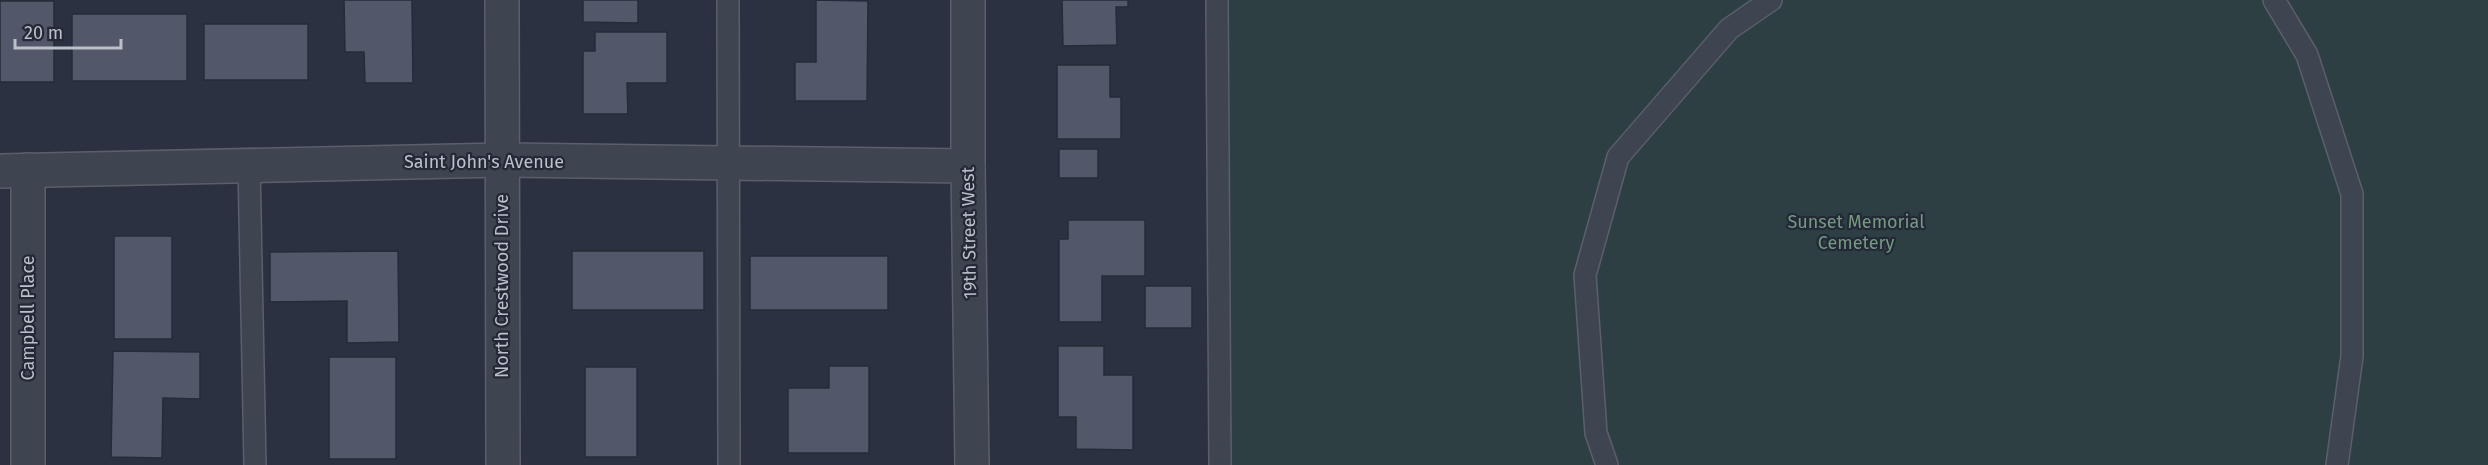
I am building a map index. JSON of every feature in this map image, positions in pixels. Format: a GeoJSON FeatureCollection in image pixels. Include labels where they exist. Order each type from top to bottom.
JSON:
{"type":"FeatureCollection","features":[{"type":"Feature","properties":{"kind":"street","name":"North Crestwood Drive"},"geometry":{"type":"LineString","coordinates":[[502,0],[503,465]]}},
{"type":"Feature","properties":{"kind":"street","name":"19th Street West"},"geometry":{"type":"LineString","coordinates":[[968,0],[972,465]]}},
{"type":"Feature","properties":{"kind":"street","name":"Saint John's Avenue"},"geometry":{"type":"LineString","coordinates":[[14,170],[501,160],[968,166]]}},
{"type":"Feature","properties":{"kind":"street","name":"Campbell Place"},"geometry":{"type":"LineString","coordinates":[[14,170],[28,465]]}},
{"type":"Feature","properties":{"kind":"lane"},"geometry":{"type":"LineString","coordinates":[[728,0],[729,465]]}},
{"type":"Feature","properties":{"kind":"lane"},"geometry":{"type":"LineString","coordinates":[[1217,0],[1221,465]]}},
{"type":"Feature","properties":{"kind":"lane"},"geometry":{"type":"LineString","coordinates":[[1607,465],[1596,434],[1585,275],[1618,157],[1729,28],[1771,0]]}},
{"type":"Feature","properties":{"kind":"lane"},"geometry":{"type":"LineString","coordinates":[[2274,0],[2307,55],[2352,194],[2352,356],[2337,465]]}},
{"type":"Feature","properties":{"kind":"lane"},"geometry":{"type":"LineString","coordinates":[[249,165],[255,465]]}},
{"type":"Feature","properties":{"kind":"green space","name":"Sunset Memorial Cemetery"},"geometry":{"type":"Polygon","coordinates":[[[1222,0],[2488,0],[2488,465],[1226,465],[1222,0]]]}},
{"type":"Feature","properties":{"kind":"building"},"geometry":{"type":"Polygon","coordinates":[[[344,0],[412,0],[413,83],[365,83],[364,52],[345,52],[344,0]]]}},
{"type":"Feature","properties":{"kind":"building"},"geometry":{"type":"Polygon","coordinates":[[[583,0],[638,0],[638,23],[583,22],[583,0]]]}},
{"type":"Feature","properties":{"kind":"building"},"geometry":{"type":"Polygon","coordinates":[[[816,0],[868,1],[867,101],[795,101],[795,62],[816,62],[816,0]]]}},
{"type":"Feature","properties":{"kind":"building"},"geometry":{"type":"Polygon","coordinates":[[[1062,0],[1128,0],[1128,7],[1116,7],[1117,45],[1063,46],[1062,0]]]}},
{"type":"Feature","properties":{"kind":"building"},"geometry":{"type":"Polygon","coordinates":[[[0,1],[54,1],[54,82],[0,82],[0,1]]]}},
{"type":"Feature","properties":{"kind":"building"},"geometry":{"type":"Polygon","coordinates":[[[72,14],[187,14],[187,81],[72,81],[72,14]]]}},
{"type":"Feature","properties":{"kind":"building"},"geometry":{"type":"Polygon","coordinates":[[[204,24],[308,24],[308,80],[204,80],[204,24]]]}},
{"type":"Feature","properties":{"kind":"building"},"geometry":{"type":"Polygon","coordinates":[[[595,32],[667,32],[667,83],[627,83],[628,114],[583,114],[583,51],[595,51],[595,32]]]}},
{"type":"Feature","properties":{"kind":"building"},"geometry":{"type":"Polygon","coordinates":[[[1057,65],[1110,65],[1110,97],[1121,97],[1121,139],[1057,139],[1057,65]]]}},
{"type":"Feature","properties":{"kind":"building"},"geometry":{"type":"Polygon","coordinates":[[[1059,149],[1098,149],[1098,178],[1059,178],[1059,149]]]}},
{"type":"Feature","properties":{"kind":"building"},"geometry":{"type":"Polygon","coordinates":[[[1068,220],[1145,220],[1145,276],[1102,276],[1102,322],[1059,322],[1059,239],[1068,239],[1068,220]]]}},
{"type":"Feature","properties":{"kind":"building"},"geometry":{"type":"Polygon","coordinates":[[[114,236],[172,236],[172,339],[114,339],[114,236]]]}},
{"type":"Feature","properties":{"kind":"building"},"geometry":{"type":"Polygon","coordinates":[[[398,251],[399,342],[347,343],[347,301],[270,302],[270,252],[398,251]]]}},
{"type":"Feature","properties":{"kind":"building"},"geometry":{"type":"Polygon","coordinates":[[[572,251],[704,251],[704,310],[572,310],[572,251]]]}},
{"type":"Feature","properties":{"kind":"building"},"geometry":{"type":"Polygon","coordinates":[[[750,256],[888,256],[888,310],[750,310],[750,256]]]}},
{"type":"Feature","properties":{"kind":"building"},"geometry":{"type":"Polygon","coordinates":[[[1145,286],[1192,286],[1192,328],[1145,328],[1145,286]]]}},
{"type":"Feature","properties":{"kind":"building"},"geometry":{"type":"Polygon","coordinates":[[[1058,346],[1104,346],[1104,375],[1133,375],[1133,450],[1076,449],[1076,417],[1058,417],[1058,346]]]}},
{"type":"Feature","properties":{"kind":"building"},"geometry":{"type":"Polygon","coordinates":[[[113,351],[200,352],[200,399],[163,398],[162,458],[111,457],[113,351]]]}},
{"type":"Feature","properties":{"kind":"building"},"geometry":{"type":"Polygon","coordinates":[[[329,357],[396,357],[396,459],[329,459],[329,357]]]}},
{"type":"Feature","properties":{"kind":"building"},"geometry":{"type":"Polygon","coordinates":[[[829,366],[869,366],[869,453],[788,453],[788,388],[829,388],[829,366]]]}},
{"type":"Feature","properties":{"kind":"building"},"geometry":{"type":"Polygon","coordinates":[[[585,367],[637,367],[637,457],[585,457],[585,367]]]}}]}
